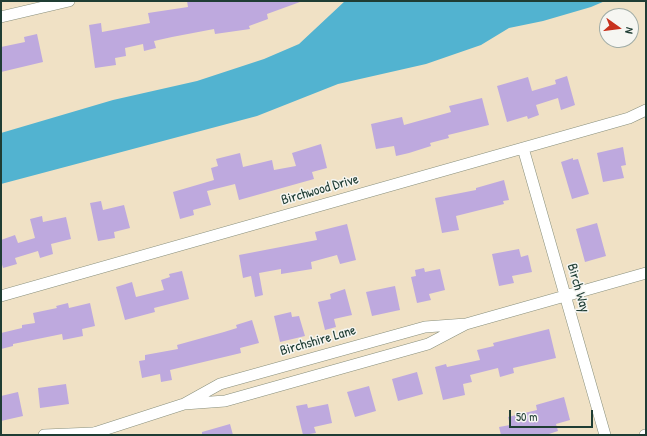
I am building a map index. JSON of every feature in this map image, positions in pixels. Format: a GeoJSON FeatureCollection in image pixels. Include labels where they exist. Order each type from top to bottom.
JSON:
{"type":"FeatureCollection","features":[{"type":"Feature","properties":{"kind":"street"},"geometry":{"type":"LineString","coordinates":[[1,17],[69,1]]}},
{"type":"Feature","properties":{"kind":"street","name":"Birchwood Drive"},"geometry":{"type":"LineString","coordinates":[[1,296],[629,118],[646,110]]}},
{"type":"Feature","properties":{"kind":"street","name":"Birch Way"},"geometry":{"type":"LineString","coordinates":[[523,148],[605,435]]}},
{"type":"Feature","properties":{"kind":"street","name":"Birchshire Lane"},"geometry":{"type":"LineString","coordinates":[[184,404],[226,401],[428,344],[466,324],[564,295],[646,274]]}},
{"type":"Feature","properties":{"kind":"street","name":"Birchshire Lane"},"geometry":{"type":"LineString","coordinates":[[44,435],[91,434],[184,404],[220,384],[425,326],[466,324]]}},
{"type":"Feature","properties":{"kind":"water"},"geometry":{"type":"Polygon","coordinates":[[[345,1],[605,1],[591,7],[543,21],[509,28],[481,45],[426,64],[338,84],[257,116],[1,184],[1,133],[113,100],[197,81],[264,59],[299,44],[345,1]]]}},
{"type":"Feature","properties":{"kind":"building"},"geometry":{"type":"Polygon","coordinates":[[[187,1],[300,2],[267,14],[268,19],[249,26],[250,29],[215,34],[214,29],[172,37],[154,41],[156,48],[144,51],[143,44],[125,48],[126,56],[115,58],[116,65],[95,68],[89,25],[101,23],[102,32],[150,23],[148,13],[188,7],[187,1]]]}},
{"type":"Feature","properties":{"kind":"building"},"geometry":{"type":"Polygon","coordinates":[[[37,34],[43,62],[1,72],[1,47],[25,42],[24,37],[37,34]]]}},
{"type":"Feature","properties":{"kind":"building"},"geometry":{"type":"Polygon","coordinates":[[[567,76],[575,105],[561,110],[558,98],[536,105],[539,115],[528,119],[527,116],[507,122],[497,86],[528,77],[532,91],[556,84],[555,80],[567,76]]]}},
{"type":"Feature","properties":{"kind":"building"},"geometry":{"type":"Polygon","coordinates":[[[482,98],[489,125],[448,135],[449,138],[430,143],[431,146],[396,156],[394,146],[376,149],[371,124],[402,117],[404,125],[451,112],[449,106],[482,98]]]}},
{"type":"Feature","properties":{"kind":"building"},"geometry":{"type":"Polygon","coordinates":[[[321,144],[327,168],[312,172],[314,179],[239,200],[235,184],[207,191],[211,205],[193,210],[194,215],[180,219],[173,192],[214,180],[211,168],[218,166],[216,159],[240,153],[243,167],[272,160],[274,170],[296,166],[292,153],[321,144]]]}},
{"type":"Feature","properties":{"kind":"building"},"geometry":{"type":"Polygon","coordinates":[[[623,147],[626,165],[621,166],[624,178],[603,182],[597,153],[623,147]]]}},
{"type":"Feature","properties":{"kind":"building"},"geometry":{"type":"Polygon","coordinates":[[[573,158],[573,160],[578,159],[589,194],[572,199],[561,162],[573,158]]]}},
{"type":"Feature","properties":{"kind":"building"},"geometry":{"type":"Polygon","coordinates":[[[504,180],[509,200],[503,201],[504,204],[456,216],[459,230],[442,233],[435,198],[476,190],[476,188],[504,180]]]}},
{"type":"Feature","properties":{"kind":"building"},"geometry":{"type":"Polygon","coordinates":[[[101,201],[103,210],[124,205],[130,228],[114,232],[115,238],[98,241],[90,203],[101,201]]]}},
{"type":"Feature","properties":{"kind":"building"},"geometry":{"type":"Polygon","coordinates":[[[42,216],[43,222],[66,217],[71,239],[51,244],[53,254],[40,258],[38,251],[15,258],[17,264],[3,268],[1,261],[1,240],[15,235],[18,243],[35,238],[30,219],[42,216]]]}},
{"type":"Feature","properties":{"kind":"building"},"geometry":{"type":"Polygon","coordinates":[[[597,223],[606,256],[585,262],[576,229],[597,223]]]}},
{"type":"Feature","properties":{"kind":"building"},"geometry":{"type":"Polygon","coordinates":[[[347,224],[356,260],[340,264],[337,255],[311,262],[312,269],[281,274],[281,269],[259,273],[263,295],[255,297],[251,276],[243,278],[239,255],[317,240],[315,232],[347,224]]]}},
{"type":"Feature","properties":{"kind":"building"},"geometry":{"type":"Polygon","coordinates":[[[519,249],[521,257],[528,255],[532,272],[512,276],[514,283],[499,286],[492,254],[519,249]]]}},
{"type":"Feature","properties":{"kind":"building"},"geometry":{"type":"Polygon","coordinates":[[[424,268],[425,272],[440,269],[445,290],[429,294],[431,300],[417,303],[411,277],[416,276],[415,270],[424,268]]]}},
{"type":"Feature","properties":{"kind":"building"},"geometry":{"type":"Polygon","coordinates":[[[182,271],[189,299],[154,308],[155,312],[125,320],[116,287],[132,282],[136,297],[164,290],[161,280],[170,277],[169,274],[182,271]]]}},
{"type":"Feature","properties":{"kind":"building"},"geometry":{"type":"Polygon","coordinates":[[[395,286],[400,310],[372,316],[366,292],[395,286]]]}},
{"type":"Feature","properties":{"kind":"building"},"geometry":{"type":"Polygon","coordinates":[[[345,289],[352,315],[334,319],[336,327],[325,330],[318,302],[331,299],[330,294],[345,289]]]}},
{"type":"Feature","properties":{"kind":"building"},"geometry":{"type":"Polygon","coordinates":[[[68,303],[69,308],[90,303],[95,326],[82,329],[83,336],[63,340],[62,334],[13,344],[13,346],[1,349],[1,333],[22,328],[22,325],[35,323],[33,313],[57,308],[56,306],[68,303]]]}},
{"type":"Feature","properties":{"kind":"building"},"geometry":{"type":"Polygon","coordinates":[[[291,312],[292,317],[299,316],[305,336],[280,342],[274,316],[291,312]]]}},
{"type":"Feature","properties":{"kind":"building"},"geometry":{"type":"Polygon","coordinates":[[[252,320],[259,343],[240,348],[241,353],[170,370],[172,380],[161,382],[160,374],[142,378],[139,361],[145,360],[145,355],[178,349],[177,345],[237,328],[236,325],[252,320]]]}},
{"type":"Feature","properties":{"kind":"building"},"geometry":{"type":"Polygon","coordinates":[[[549,329],[556,358],[513,368],[514,373],[500,377],[498,368],[470,375],[472,382],[463,384],[465,395],[443,400],[435,367],[446,364],[447,367],[480,360],[477,350],[494,346],[493,343],[549,329]]]}},
{"type":"Feature","properties":{"kind":"building"},"geometry":{"type":"Polygon","coordinates":[[[417,372],[423,394],[398,401],[392,379],[417,372]]]}},
{"type":"Feature","properties":{"kind":"building"},"geometry":{"type":"Polygon","coordinates":[[[66,384],[69,404],[40,408],[38,388],[66,384]]]}},
{"type":"Feature","properties":{"kind":"building"},"geometry":{"type":"Polygon","coordinates":[[[369,386],[376,411],[355,417],[347,392],[369,386]]]}},
{"type":"Feature","properties":{"kind":"building"},"geometry":{"type":"Polygon","coordinates":[[[18,392],[23,416],[1,421],[1,396],[18,392]]]}},
{"type":"Feature","properties":{"kind":"building"},"geometry":{"type":"Polygon","coordinates":[[[564,397],[570,420],[556,424],[558,431],[546,435],[501,435],[499,427],[510,425],[508,417],[537,410],[536,405],[564,397]]]}},
{"type":"Feature","properties":{"kind":"building"},"geometry":{"type":"Polygon","coordinates":[[[307,404],[308,408],[328,404],[332,423],[314,427],[316,433],[303,435],[296,406],[307,404]]]}},
{"type":"Feature","properties":{"kind":"building"},"geometry":{"type":"Polygon","coordinates":[[[230,424],[233,435],[202,435],[202,432],[230,424]]]}}]}
